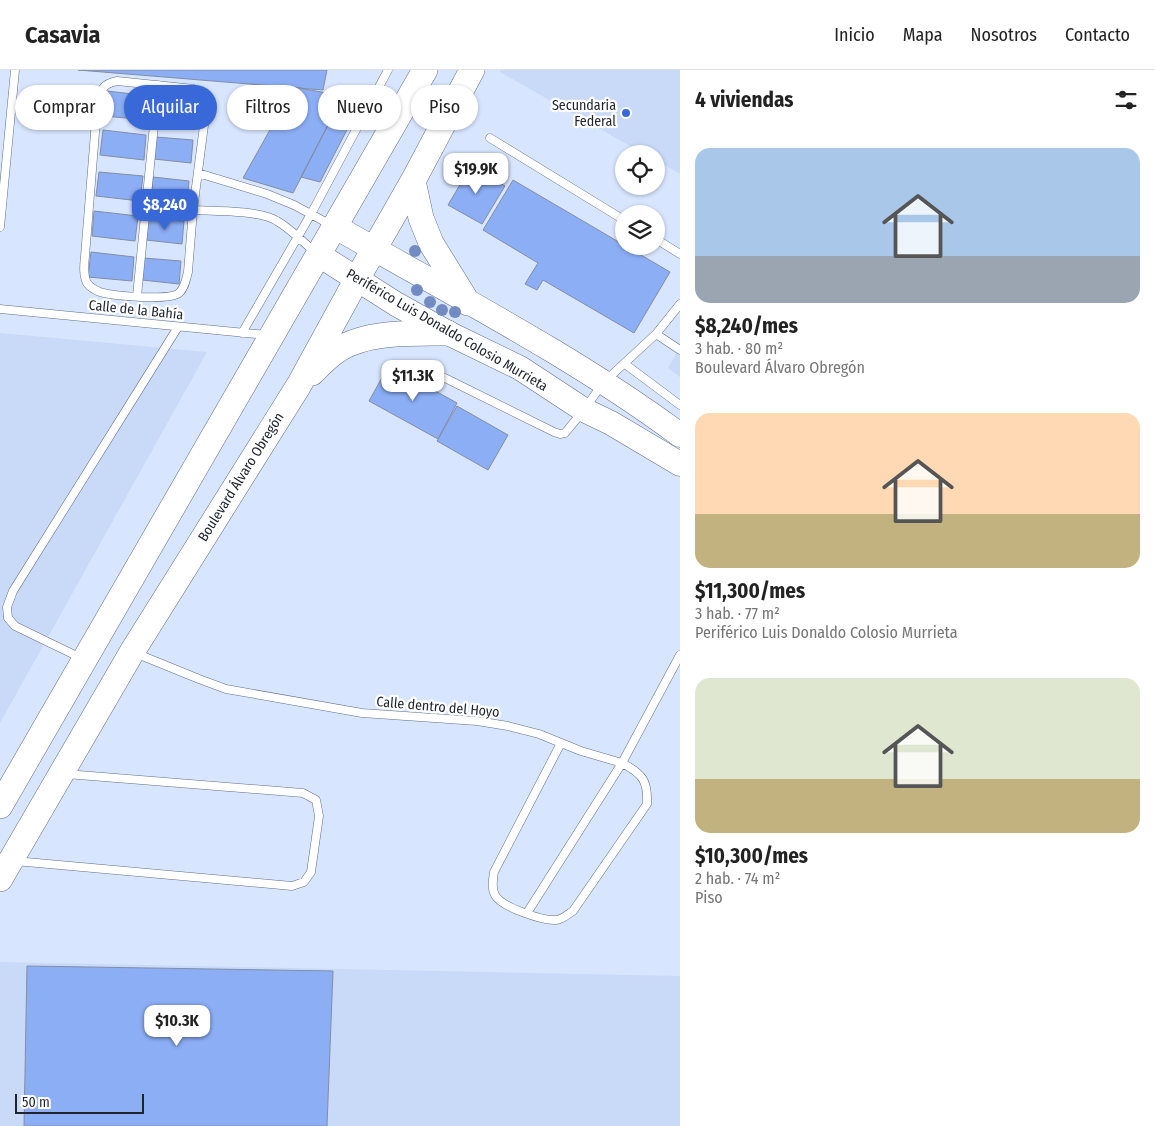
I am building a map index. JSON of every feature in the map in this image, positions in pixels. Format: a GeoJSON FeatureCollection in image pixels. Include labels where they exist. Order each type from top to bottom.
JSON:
{"type":"FeatureCollection","features":[{"type":"Feature","properties":{"kind":"highway"},"geometry":{"type":"LineString","coordinates":[[0,806],[425,70]]}},
{"type":"Feature","properties":{"kind":"highway","name":"Boulevard Álvaro Obregón"},"geometry":{"type":"LineString","coordinates":[[5,870],[132,652],[299,385],[356,279],[413,182],[472,70]]}},
{"type":"Feature","properties":{"kind":"highway"},"geometry":{"type":"LineString","coordinates":[[413,182],[421,218],[431,243],[468,303]]}},
{"type":"Feature","properties":{"kind":"highway"},"geometry":{"type":"LineString","coordinates":[[299,385],[339,349],[364,339],[394,334],[448,333]]}},
{"type":"Feature","properties":{"kind":"main road"},"geometry":{"type":"LineString","coordinates":[[334,226],[604,384],[653,415],[680,435]]}},
{"type":"Feature","properties":{"kind":"main road","name":"Periférico Luis Donaldo Colosio Murrieta"},"geometry":{"type":"LineString","coordinates":[[319,255],[396,304],[448,333],[520,368],[584,410],[611,423],[680,464]]}},
{"type":"Feature","properties":{"kind":"lane"},"geometry":{"type":"LineString","coordinates":[[0,227],[15,70]]}},
{"type":"Feature","properties":{"kind":"lane"},"geometry":{"type":"LineString","coordinates":[[242,333],[311,214],[388,70]]}},
{"type":"Feature","properties":{"kind":"lane"},"geometry":{"type":"LineString","coordinates":[[158,85],[117,81],[108,83],[103,87],[100,95],[97,108],[84,272],[86,282],[92,288],[100,292],[162,298],[172,297],[180,292],[185,284],[188,272],[198,174],[205,130]]}},
{"type":"Feature","properties":{"kind":"lane"},"geometry":{"type":"LineString","coordinates":[[137,296],[154,130]]}},
{"type":"Feature","properties":{"kind":"lane"},"geometry":{"type":"LineString","coordinates":[[490,138],[615,214]]}},
{"type":"Feature","properties":{"kind":"lane"},"geometry":{"type":"LineString","coordinates":[[198,174],[268,194],[334,226]]}},
{"type":"Feature","properties":{"kind":"lane"},"geometry":{"type":"LineString","coordinates":[[194,210],[269,217],[277,221],[319,255]]}},
{"type":"Feature","properties":{"kind":"lane"},"geometry":{"type":"LineString","coordinates":[[665,245],[680,254]]}},
{"type":"Feature","properties":{"kind":"lane"},"geometry":{"type":"LineString","coordinates":[[445,378],[557,434],[565,433],[604,384],[656,334],[680,304]]}},
{"type":"Feature","properties":{"kind":"lane","name":"Calle de la Bahía"},"geometry":{"type":"LineString","coordinates":[[0,309],[270,336]]}},
{"type":"Feature","properties":{"kind":"lane"},"geometry":{"type":"LineString","coordinates":[[85,660],[15,626],[8,618],[7,607],[12,592],[178,327]]}},
{"type":"Feature","properties":{"kind":"lane"},"geometry":{"type":"LineString","coordinates":[[656,334],[680,350]]}},
{"type":"Feature","properties":{"kind":"lane"},"geometry":{"type":"LineString","coordinates":[[625,364],[680,405]]}},
{"type":"Feature","properties":{"kind":"lane","name":"Calle dentro del Hoyo"},"geometry":{"type":"LineString","coordinates":[[132,652],[226,689],[362,713],[477,721],[508,726],[538,734],[622,763],[636,770],[644,780],[648,790],[647,804],[573,911],[558,920],[550,920],[508,907],[499,902],[494,894],[492,884],[494,872],[561,743]]}},
{"type":"Feature","properties":{"kind":"lane"},"geometry":{"type":"LineString","coordinates":[[527,913],[622,763],[680,655]]}},
{"type":"Feature","properties":{"kind":"lane"},"geometry":{"type":"LineString","coordinates":[[5,870],[292,886],[304,882],[310,872],[319,816],[316,800],[303,793],[60,774]]}},
{"type":"Feature","properties":{"kind":"shaded area","name":"Secundaria Federal"},"geometry":{"type":"Polygon","coordinates":[[[501,70],[680,70],[680,174],[665,165],[665,145],[628,145],[500,72],[501,70]]]}},
{"type":"Feature","properties":{"kind":"shaded area"},"geometry":{"type":"Polygon","coordinates":[[[0,333],[207,352],[0,723],[0,333]]]}},
{"type":"Feature","properties":{"kind":"shaded area"},"geometry":{"type":"Polygon","coordinates":[[[680,348],[680,377],[668,368],[680,348]]]}},
{"type":"Feature","properties":{"kind":"shaded area"},"geometry":{"type":"Polygon","coordinates":[[[0,962],[680,976],[680,1126],[0,1126],[0,962]]]}},
{"type":"Feature","properties":{"kind":"building"},"geometry":{"type":"Polygon","coordinates":[[[78,70],[327,70],[324,85],[318,85],[318,90],[308,89],[308,85],[262,85],[78,70]]]}},
{"type":"Feature","properties":{"kind":"building"},"geometry":{"type":"Polygon","coordinates":[[[308,90],[318,91],[318,130],[325,130],[293,193],[243,178],[270,130],[308,130],[308,90]]]}},
{"type":"Feature","properties":{"kind":"building"},"geometry":{"type":"Polygon","coordinates":[[[114,92],[124,93],[124,118],[114,117],[114,92]]]}},
{"type":"Feature","properties":{"kind":"building"},"geometry":{"type":"Polygon","coordinates":[[[103,130],[146,135],[144,160],[100,155],[103,130]]]}},
{"type":"Feature","properties":{"kind":"building"},"geometry":{"type":"Polygon","coordinates":[[[325,130],[347,130],[320,182],[301,177],[325,130]]]}},
{"type":"Feature","properties":{"kind":"building"},"geometry":{"type":"Polygon","coordinates":[[[156,137],[193,140],[191,163],[154,159],[156,137]]]}},
{"type":"Feature","properties":{"kind":"building"},"geometry":{"type":"Polygon","coordinates":[[[471,166],[505,186],[482,224],[448,205],[471,166]]]}},
{"type":"Feature","properties":{"kind":"building"},"geometry":{"type":"Polygon","coordinates":[[[99,172],[143,176],[140,201],[96,196],[99,172]]]}},
{"type":"Feature","properties":{"kind":"building"},"geometry":{"type":"Polygon","coordinates":[[[153,177],[189,181],[187,203],[151,200],[153,177]]]}},
{"type":"Feature","properties":{"kind":"building"},"geometry":{"type":"Polygon","coordinates":[[[513,180],[615,240],[615,255],[641,255],[670,272],[634,333],[543,280],[537,290],[525,284],[538,263],[483,230],[513,180]]]}},
{"type":"Feature","properties":{"kind":"building"},"geometry":{"type":"Polygon","coordinates":[[[94,211],[138,216],[135,241],[92,236],[94,211]]]}},
{"type":"Feature","properties":{"kind":"building"},"geometry":{"type":"Polygon","coordinates":[[[148,218],[184,221],[182,244],[146,240],[148,218]]]}},
{"type":"Feature","properties":{"kind":"building"},"geometry":{"type":"Polygon","coordinates":[[[91,252],[134,257],[132,281],[88,277],[91,252]]]}},
{"type":"Feature","properties":{"kind":"building"},"geometry":{"type":"Polygon","coordinates":[[[144,258],[181,261],[179,284],[142,280],[144,258]]]}},
{"type":"Feature","properties":{"kind":"building"},"geometry":{"type":"Polygon","coordinates":[[[389,365],[457,403],[438,439],[369,401],[389,365]]]}},
{"type":"Feature","properties":{"kind":"building"},"geometry":{"type":"Polygon","coordinates":[[[457,406],[508,435],[488,470],[437,441],[457,406]]]}},
{"type":"Feature","properties":{"kind":"building"},"geometry":{"type":"Polygon","coordinates":[[[27,966],[333,971],[327,1126],[24,1126],[27,966]]]}},
{"type":"Feature","properties":{"kind":"place","name":"Secundaria Federal"},"geometry":{"type":"Point","coordinates":[626,113]}}]}
